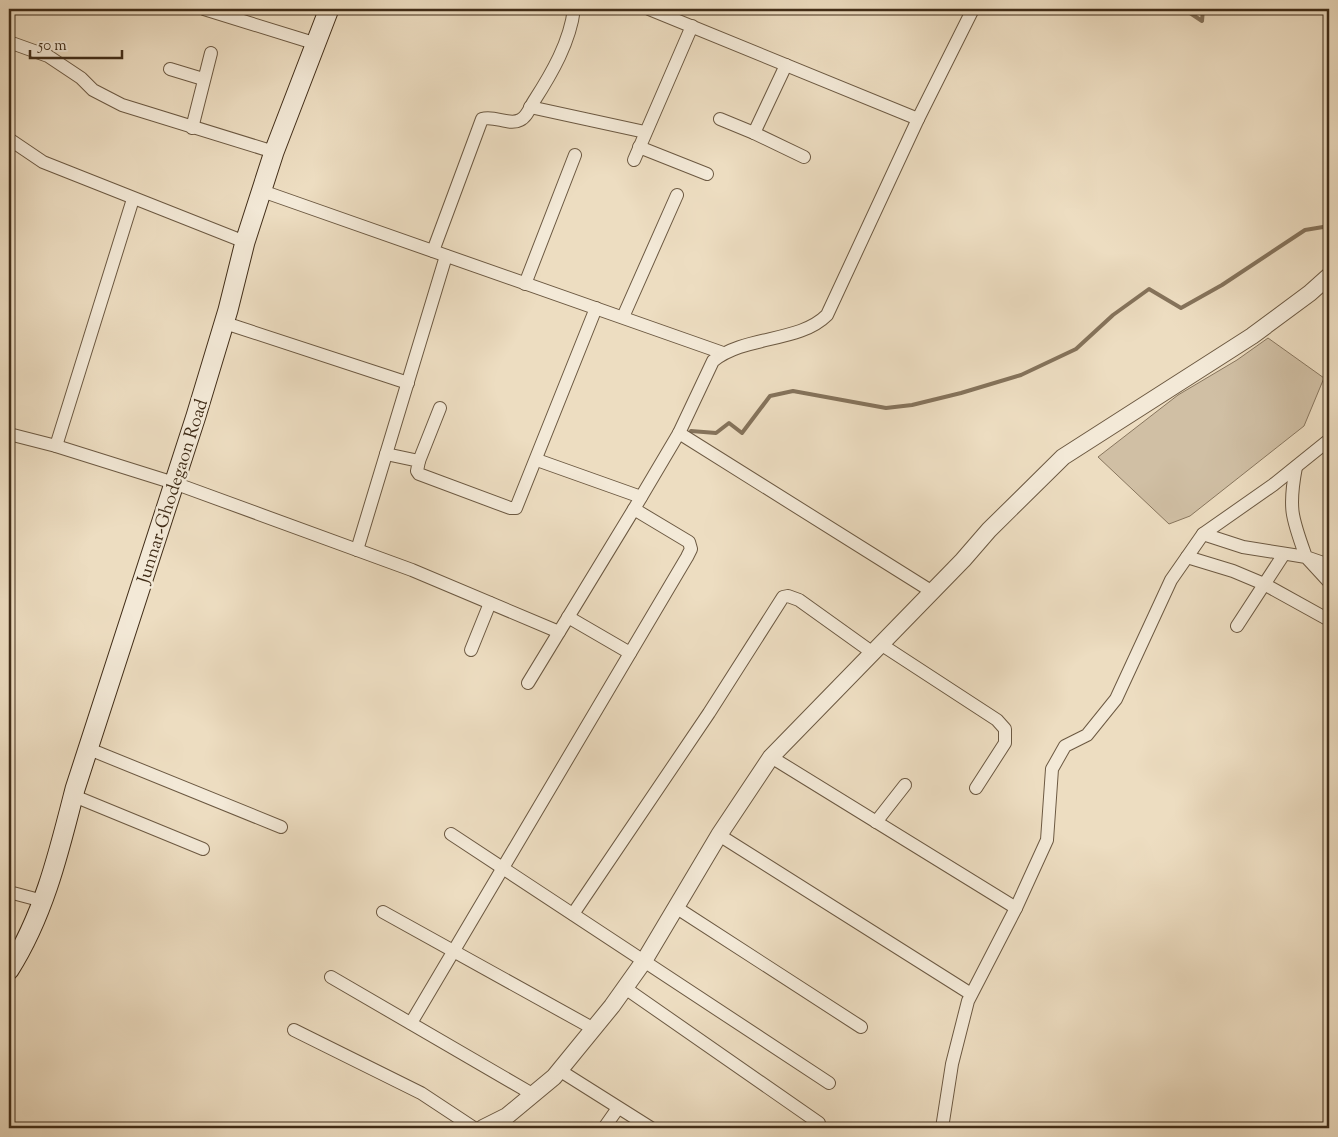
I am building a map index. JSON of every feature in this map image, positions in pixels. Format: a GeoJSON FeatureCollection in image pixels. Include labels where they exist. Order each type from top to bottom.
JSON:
{"type":"FeatureCollection","features":[{"type":"Feature","properties":{"kind":"main road","name":"Junnar-Ghodegaon Road"},"geometry":{"type":"LineString","coordinates":[[9,970],[35,925],[74,796],[225,323],[245,242],[274,152],[329,9]]}},
{"type":"Feature","properties":{"kind":"street"},"geometry":{"type":"LineString","coordinates":[[204,9],[317,44]]}},
{"type":"Feature","properties":{"kind":"street"},"geometry":{"type":"LineString","coordinates":[[433,251],[482,119],[489,117],[513,122],[519,121],[555,68],[573,20],[574,9]]}},
{"type":"Feature","properties":{"kind":"street"},"geometry":{"type":"LineString","coordinates":[[649,9],[918,119]]}},
{"type":"Feature","properties":{"kind":"street"},"geometry":{"type":"LineString","coordinates":[[528,683],[678,433],[713,361],[723,353],[740,346],[791,333],[820,322],[827,315],[918,119],[973,9]]}},
{"type":"Feature","properties":{"kind":"street"},"geometry":{"type":"LineString","coordinates":[[634,160],[692,26]]}},
{"type":"Feature","properties":{"kind":"street"},"geometry":{"type":"LineString","coordinates":[[9,42],[48,56],[81,78],[93,90],[122,105],[274,152]]}},
{"type":"Feature","properties":{"kind":"street"},"geometry":{"type":"LineString","coordinates":[[192,128],[211,53]]}},
{"type":"Feature","properties":{"kind":"street"},"geometry":{"type":"LineString","coordinates":[[754,133],[786,65]]}},
{"type":"Feature","properties":{"kind":"street"},"geometry":{"type":"LineString","coordinates":[[170,69],[203,80]]}},
{"type":"Feature","properties":{"kind":"street"},"geometry":{"type":"LineString","coordinates":[[530,107],[645,132]]}},
{"type":"Feature","properties":{"kind":"street"},"geometry":{"type":"LineString","coordinates":[[720,119],[804,156]]}},
{"type":"Feature","properties":{"kind":"street"},"geometry":{"type":"LineString","coordinates":[[9,139],[43,162],[245,242]]}},
{"type":"Feature","properties":{"kind":"street"},"geometry":{"type":"LineString","coordinates":[[639,147],[707,174]]}},
{"type":"Feature","properties":{"kind":"street"},"geometry":{"type":"LineString","coordinates":[[525,284],[575,156]]}},
{"type":"Feature","properties":{"kind":"street"},"geometry":{"type":"LineString","coordinates":[[262,191],[723,353]]}},
{"type":"Feature","properties":{"kind":"street"},"geometry":{"type":"LineString","coordinates":[[623,317],[677,195]]}},
{"type":"Feature","properties":{"kind":"street"},"geometry":{"type":"LineString","coordinates":[[56,446],[133,199]]}},
{"type":"Feature","properties":{"kind":"street"},"geometry":{"type":"LineString","coordinates":[[357,550],[446,256]]}},
{"type":"Feature","properties":{"kind":"street"},"geometry":{"type":"LineString","coordinates":[[483,1128],[507,1116],[534,1094],[559,1070],[594,1029],[644,960],[677,908],[719,835],[771,757],[878,649],[989,530],[1063,457],[1252,336],[1310,293],[1329,276]]}},
{"type":"Feature","properties":{"kind":"street"},"geometry":{"type":"LineString","coordinates":[[440,408],[419,461],[418,474],[510,508],[516,508],[537,460],[596,308]]}},
{"type":"Feature","properties":{"kind":"street"},"geometry":{"type":"LineString","coordinates":[[225,323],[408,383]]}},
{"type":"Feature","properties":{"kind":"street"},"geometry":{"type":"LineString","coordinates":[[678,433],[932,591]]}},
{"type":"Feature","properties":{"kind":"street"},"geometry":{"type":"LineString","coordinates":[[9,434],[56,446],[174,483],[357,550],[559,632]]}},
{"type":"Feature","properties":{"kind":"street"},"geometry":{"type":"LineString","coordinates":[[942,1128],[960,1024],[971,994],[1016,908],[1046,840],[1052,769],[1056,759],[1065,746],[1086,735],[1116,699],[1171,580],[1203,534],[1296,467],[1329,440]]}},
{"type":"Feature","properties":{"kind":"street"},"geometry":{"type":"LineString","coordinates":[[386,454],[419,461]]}},
{"type":"Feature","properties":{"kind":"street"},"geometry":{"type":"LineString","coordinates":[[537,460],[641,497]]}},
{"type":"Feature","properties":{"kind":"street"},"geometry":{"type":"LineString","coordinates":[[1296,467],[1291,493],[1292,518],[1306,557],[1329,582]]}},
{"type":"Feature","properties":{"kind":"street"},"geometry":{"type":"LineString","coordinates":[[411,1023],[691,549],[689,542],[634,509]]}},
{"type":"Feature","properties":{"kind":"street"},"geometry":{"type":"LineString","coordinates":[[1203,534],[1243,547],[1306,557],[1329,565]]}},
{"type":"Feature","properties":{"kind":"street"},"geometry":{"type":"LineString","coordinates":[[1237,626],[1284,554]]}},
{"type":"Feature","properties":{"kind":"street"},"geometry":{"type":"LineString","coordinates":[[1187,558],[1233,571],[1264,584],[1329,620]]}},
{"type":"Feature","properties":{"kind":"street"},"geometry":{"type":"LineString","coordinates":[[573,914],[709,713],[783,597],[788,596],[799,600],[996,720],[1005,729],[1005,743],[976,788]]}},
{"type":"Feature","properties":{"kind":"street"},"geometry":{"type":"LineString","coordinates":[[471,650],[490,604]]}},
{"type":"Feature","properties":{"kind":"street"},"geometry":{"type":"LineString","coordinates":[[568,618],[630,653]]}},
{"type":"Feature","properties":{"kind":"street"},"geometry":{"type":"LineString","coordinates":[[89,749],[281,827]]}},
{"type":"Feature","properties":{"kind":"street"},"geometry":{"type":"LineString","coordinates":[[771,757],[1016,908]]}},
{"type":"Feature","properties":{"kind":"street"},"geometry":{"type":"LineString","coordinates":[[876,822],[905,784]]}},
{"type":"Feature","properties":{"kind":"street"},"geometry":{"type":"LineString","coordinates":[[74,796],[203,849]]}},
{"type":"Feature","properties":{"kind":"street"},"geometry":{"type":"LineString","coordinates":[[451,834],[829,1083]]}},
{"type":"Feature","properties":{"kind":"street"},"geometry":{"type":"LineString","coordinates":[[719,835],[971,994]]}},
{"type":"Feature","properties":{"kind":"street"},"geometry":{"type":"LineString","coordinates":[[9,892],[43,900]]}},
{"type":"Feature","properties":{"kind":"street"},"geometry":{"type":"LineString","coordinates":[[677,908],[861,1027]]}},
{"type":"Feature","properties":{"kind":"street"},"geometry":{"type":"LineString","coordinates":[[383,912],[452,952],[594,1029]]}},
{"type":"Feature","properties":{"kind":"street"},"geometry":{"type":"LineString","coordinates":[[331,977],[534,1094]]}},
{"type":"Feature","properties":{"kind":"street"},"geometry":{"type":"LineString","coordinates":[[625,988],[819,1123]]}},
{"type":"Feature","properties":{"kind":"street"},"geometry":{"type":"LineString","coordinates":[[294,1030],[421,1093],[474,1128]]}},
{"type":"Feature","properties":{"kind":"street"},"geometry":{"type":"LineString","coordinates":[[559,1070],[651,1128]]}},
{"type":"Feature","properties":{"kind":"street"},"geometry":{"type":"LineString","coordinates":[[604,1128],[618,1108]]}},
{"type":"Feature","properties":{"kind":"shaded area"},"geometry":{"type":"Polygon","coordinates":[[[1268,338],[1324,378],[1304,426],[1190,516],[1169,524],[1098,457],[1178,395],[1237,360],[1268,338]]]}},
{"type":"Feature","properties":{"kind":"waterway"},"geometry":{"type":"LineString","coordinates":[[1184,9],[1202,21],[1203,9]]}},
{"type":"Feature","properties":{"kind":"waterway"},"geometry":{"type":"LineString","coordinates":[[691,431],[716,433],[729,423],[742,433],[770,396],[793,391],[886,408],[912,405],[1021,375],[1076,349],[1113,315],[1149,289],[1181,308],[1222,285],[1305,230],[1329,226]]}}]}
